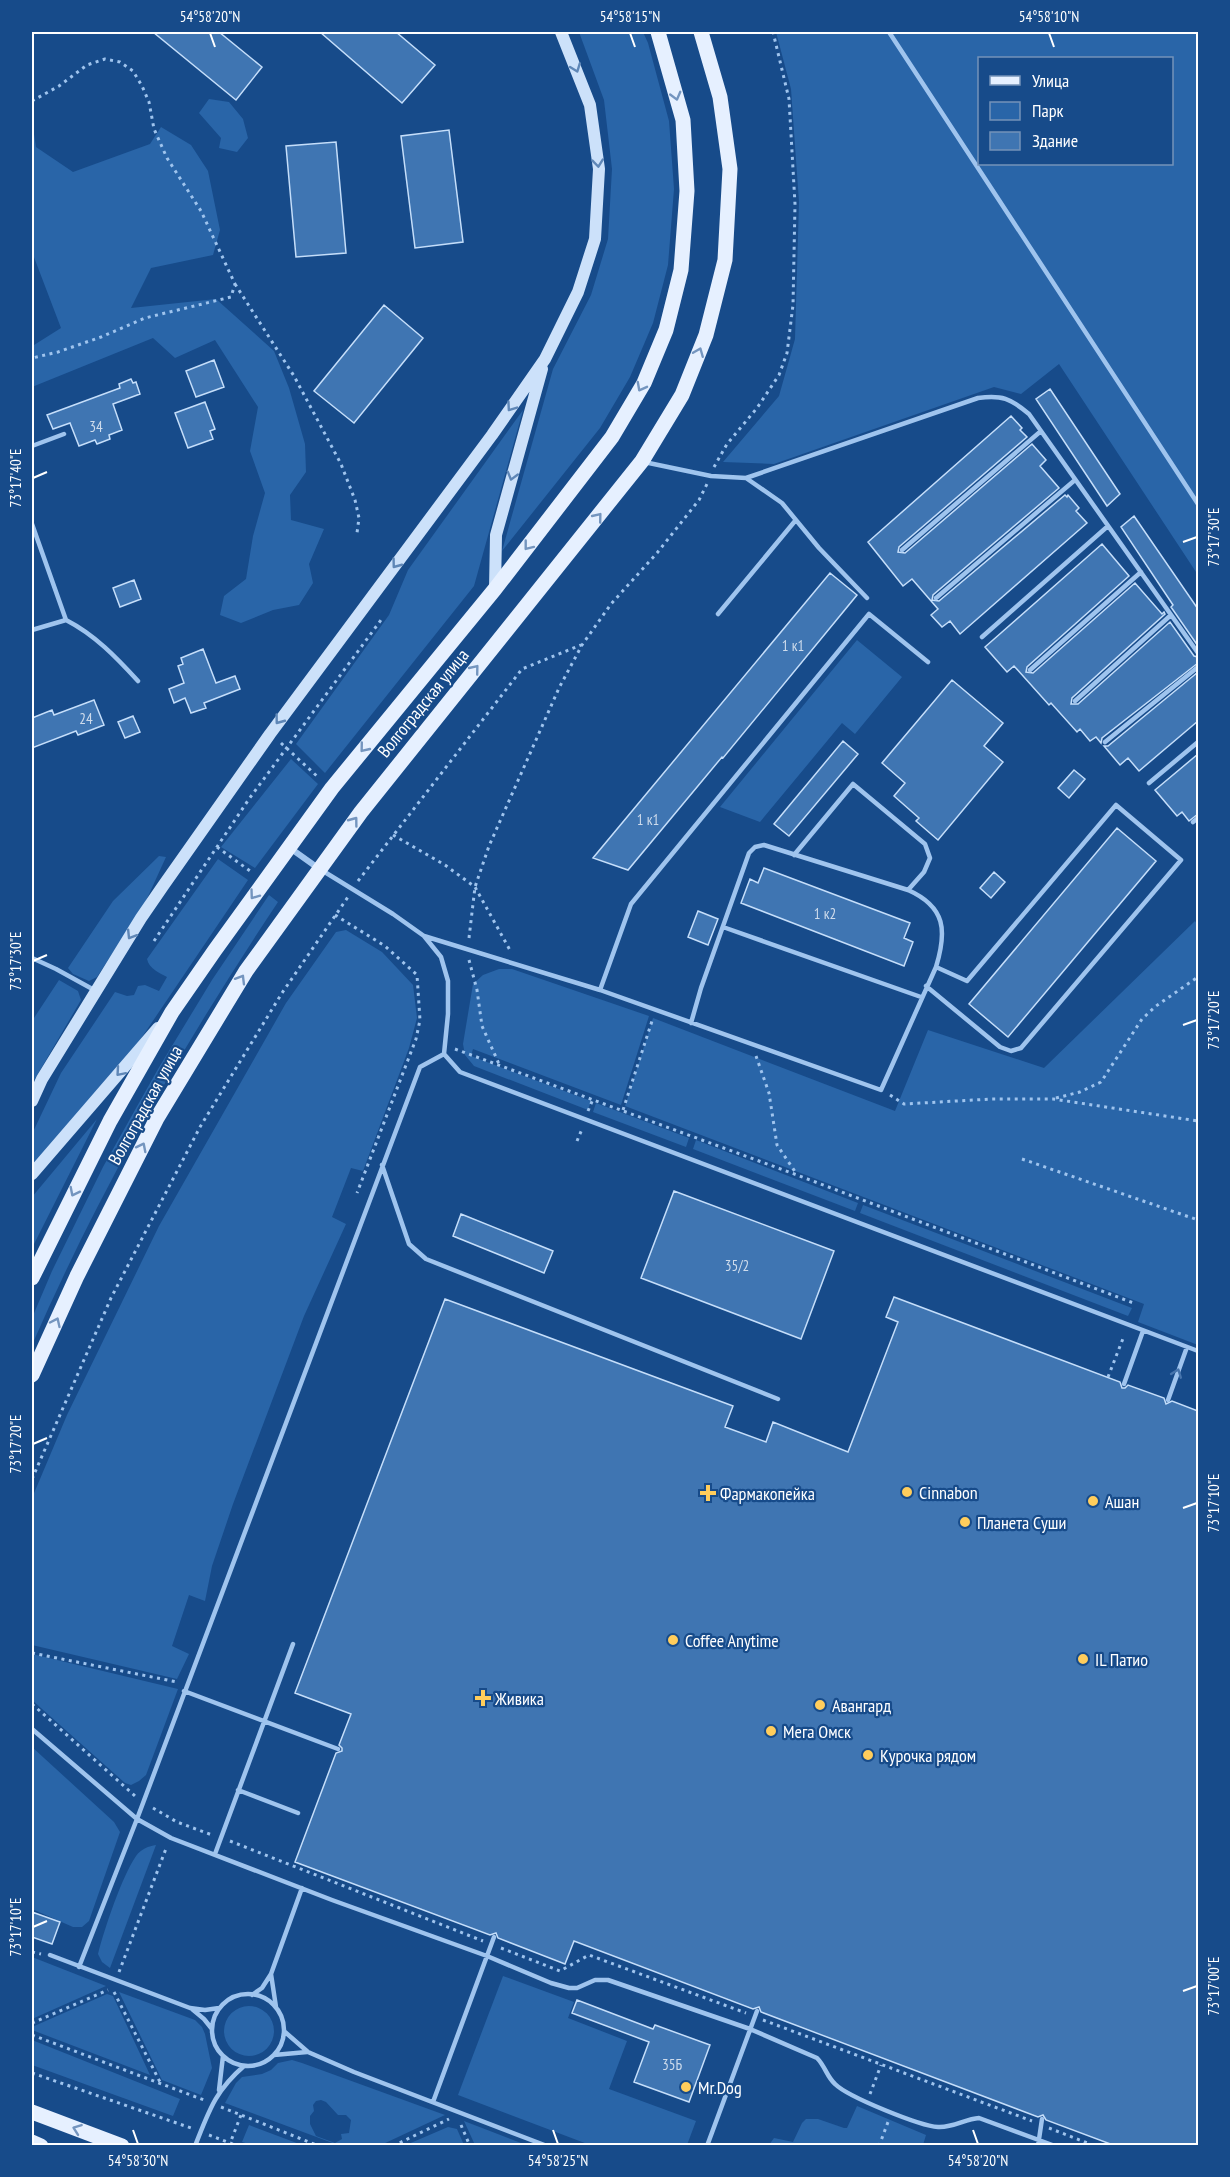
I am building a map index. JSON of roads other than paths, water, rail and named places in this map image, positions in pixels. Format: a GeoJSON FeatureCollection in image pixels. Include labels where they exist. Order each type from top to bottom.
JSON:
{"type":"FeatureCollection","features":[{"type":"Feature","properties":{"kind":"main road"},"geometry":{"type":"LineString","coordinates":[[32,1101],[42,1079],[141,918],[270,734],[492,435],[545,359],[578,292],[596,239],[600,169],[590,105],[561,32]]}},
{"type":"Feature","properties":{"kind":"main road","name":"Волгоградская улица"},"geometry":{"type":"LineString","coordinates":[[32,1375],[77,1276],[157,1118],[246,970],[389,776],[642,461],[682,395],[706,335],[725,260],[730,169],[720,97],[701,32]]}},
{"type":"Feature","properties":{"kind":"main road","name":"Волгоградская улица"},"geometry":{"type":"LineString","coordinates":[[32,1278],[110,1121],[172,1011],[359,754],[495,589],[612,437],[644,383],[666,330],[681,270],[687,191],[683,120],[660,35]]}},
{"type":"Feature","properties":{"kind":"main road"},"geometry":{"type":"LineString","coordinates":[[495,589],[496,535],[545,359]]}},
{"type":"Feature","properties":{"kind":"main road"},"geometry":{"type":"LineString","coordinates":[[32,1174],[172,1011]]}},
{"type":"Feature","properties":{"kind":"main road"},"geometry":{"type":"LineString","coordinates":[[32,2112],[122,2145]]}},
{"type":"Feature","properties":{"kind":"main road"},"geometry":{"type":"LineString","coordinates":[[32,2142],[41,2145]]}},
{"type":"Feature","properties":{"kind":"street"},"geometry":{"type":"LineString","coordinates":[[289,848],[319,868]]}},
{"type":"Feature","properties":{"kind":"lane"},"geometry":{"type":"LineString","coordinates":[[889,32],[1198,504]]}},
{"type":"Feature","properties":{"kind":"lane"},"geometry":{"type":"LineString","coordinates":[[642,461],[711,476],[746,478],[978,398],[998,396],[1016,403],[1029,414],[1198,653]]}},
{"type":"Feature","properties":{"kind":"lane"},"geometry":{"type":"LineString","coordinates":[[902,550],[1041,431]]}},
{"type":"Feature","properties":{"kind":"lane"},"geometry":{"type":"LineString","coordinates":[[32,446],[64,434]]}},
{"type":"Feature","properties":{"kind":"lane"},"geometry":{"type":"LineString","coordinates":[[746,478],[782,503],[795,521],[867,598]]}},
{"type":"Feature","properties":{"kind":"lane"},"geometry":{"type":"LineString","coordinates":[[936,598],[1075,480]]}},
{"type":"Feature","properties":{"kind":"lane"},"geometry":{"type":"LineString","coordinates":[[718,614],[795,521]]}},
{"type":"Feature","properties":{"kind":"lane"},"geometry":{"type":"LineString","coordinates":[[32,524],[66,620]]}},
{"type":"Feature","properties":{"kind":"lane"},"geometry":{"type":"LineString","coordinates":[[982,638],[1108,526]]}},
{"type":"Feature","properties":{"kind":"lane"},"geometry":{"type":"LineString","coordinates":[[1030,670],[1141,572]]}},
{"type":"Feature","properties":{"kind":"lane"},"geometry":{"type":"LineString","coordinates":[[600,990],[631,904],[869,614],[928,662]]}},
{"type":"Feature","properties":{"kind":"lane"},"geometry":{"type":"LineString","coordinates":[[1075,701],[1171,615]]}},
{"type":"Feature","properties":{"kind":"lane"},"geometry":{"type":"LineString","coordinates":[[32,630],[66,620],[86,630],[99,640],[138,681]]}},
{"type":"Feature","properties":{"kind":"lane"},"geometry":{"type":"LineString","coordinates":[[1106,742],[1198,667]]}},
{"type":"Feature","properties":{"kind":"lane"},"geometry":{"type":"LineString","coordinates":[[1149,783],[1198,742]]}},
{"type":"Feature","properties":{"kind":"lane"},"geometry":{"type":"LineString","coordinates":[[795,855],[853,784],[925,844],[930,858],[924,872],[908,890]]}},
{"type":"Feature","properties":{"kind":"lane"},"geometry":{"type":"LineString","coordinates":[[926,986],[1000,1047],[1011,1051],[1021,1048],[1181,860],[1116,805],[967,981],[936,967]]}},
{"type":"Feature","properties":{"kind":"lane"},"geometry":{"type":"LineString","coordinates":[[1193,822],[1198,818]]}},
{"type":"Feature","properties":{"kind":"lane"},"geometry":{"type":"LineString","coordinates":[[424,936],[600,990],[691,1023],[881,1090],[936,967],[941,951],[942,930],[937,912],[925,898],[908,890],[764,845],[755,847],[749,853],[691,1023]]}},
{"type":"Feature","properties":{"kind":"lane"},"geometry":{"type":"LineString","coordinates":[[319,868],[424,936],[441,957],[448,981],[448,1014],[444,1054],[460,1072],[1198,1351]]}},
{"type":"Feature","properties":{"kind":"lane"},"geometry":{"type":"LineString","coordinates":[[723,927],[921,997]]}},
{"type":"Feature","properties":{"kind":"lane"},"geometry":{"type":"LineString","coordinates":[[32,958],[96,991]]}},
{"type":"Feature","properties":{"kind":"lane"},"geometry":{"type":"LineString","coordinates":[[79,1966],[137,1819],[420,1067],[444,1054]]}},
{"type":"Feature","properties":{"kind":"lane"},"geometry":{"type":"LineString","coordinates":[[382,1165],[409,1244],[426,1259],[778,1400]]}},
{"type":"Feature","properties":{"kind":"lane"},"geometry":{"type":"LineString","coordinates":[[1124,1384],[1143,1331]]}},
{"type":"Feature","properties":{"kind":"lane"},"geometry":{"type":"LineString","coordinates":[[1168,1400],[1187,1347]]}},
{"type":"Feature","properties":{"kind":"lane"},"geometry":{"type":"LineString","coordinates":[[214,1854],[293,1644]]}},
{"type":"Feature","properties":{"kind":"lane"},"geometry":{"type":"LineString","coordinates":[[184,1690],[338,1749]]}},
{"type":"Feature","properties":{"kind":"lane"},"geometry":{"type":"LineString","coordinates":[[32,1729],[137,1819],[171,1838],[487,1956],[551,1983],[570,1988],[586,1986],[595,1980],[608,1980],[750,2029],[817,2058],[824,2065],[831,2079],[846,2092],[923,2124],[950,2127],[969,2119],[979,2118],[1039,2143],[1055,2145]]}},
{"type":"Feature","properties":{"kind":"lane"},"geometry":{"type":"LineString","coordinates":[[238,1790],[298,1813]]}},
{"type":"Feature","properties":{"kind":"lane"},"geometry":{"type":"LineString","coordinates":[[252,1995],[262,1988],[271,1974],[302,1888]]}},
{"type":"Feature","properties":{"kind":"lane"},"geometry":{"type":"LineString","coordinates":[[433,2102],[494,1937]]}},
{"type":"Feature","properties":{"kind":"lane"},"geometry":{"type":"LineString","coordinates":[[50,1955],[190,2008],[205,2010],[219,2008]]}},
{"type":"Feature","properties":{"kind":"lane"},"geometry":{"type":"LineString","coordinates":[[271,1974],[276,2008]]}},
{"type":"Feature","properties":{"kind":"lane"},"geometry":{"type":"LineString","coordinates":[[252,1995],[264,1997],[276,2008],[281,2015],[285,2032],[281,2045],[274,2055],[261,2064],[243,2066],[233,2064],[223,2056],[214,2042],[212,2030],[215,2014],[219,2008],[234,1997],[252,1995]]}},
{"type":"Feature","properties":{"kind":"lane"},"geometry":{"type":"LineString","coordinates":[[190,2008],[204,2019],[212,2030]]}},
{"type":"Feature","properties":{"kind":"lane"},"geometry":{"type":"LineString","coordinates":[[707,2145],[757,2011]]}},
{"type":"Feature","properties":{"kind":"lane"},"geometry":{"type":"LineString","coordinates":[[285,2032],[308,2052],[547,2145]]}},
{"type":"Feature","properties":{"kind":"lane"},"geometry":{"type":"LineString","coordinates":[[274,2055],[308,2052]]}},
{"type":"Feature","properties":{"kind":"lane"},"geometry":{"type":"LineString","coordinates":[[218,2092],[223,2056]]}},
{"type":"Feature","properties":{"kind":"lane"},"geometry":{"type":"LineString","coordinates":[[195,2145],[218,2092],[243,2066]]}},
{"type":"Feature","properties":{"kind":"lane"},"geometry":{"type":"LineString","coordinates":[[1039,2143],[1042,2122]]}},
{"type":"Feature","properties":{"kind":"place","name":"Cinnabon"},"geometry":{"type":"Point","coordinates":[907,1492]}},
{"type":"Feature","properties":{"kind":"place","name":"Фармакопейка"},"geometry":{"type":"Point","coordinates":[708,1493]}},
{"type":"Feature","properties":{"kind":"place","name":"Ашан"},"geometry":{"type":"Point","coordinates":[1093,1501]}},
{"type":"Feature","properties":{"kind":"place","name":"Планета Суши"},"geometry":{"type":"Point","coordinates":[965,1522]}},
{"type":"Feature","properties":{"kind":"place","name":"Coffee Anytime"},"geometry":{"type":"Point","coordinates":[673,1640]}},
{"type":"Feature","properties":{"kind":"place","name":"IL Патио"},"geometry":{"type":"Point","coordinates":[1083,1659]}},
{"type":"Feature","properties":{"kind":"place","name":"Живика"},"geometry":{"type":"Point","coordinates":[483,1698]}},
{"type":"Feature","properties":{"kind":"place","name":"Авангард"},"geometry":{"type":"Point","coordinates":[820,1705]}},
{"type":"Feature","properties":{"kind":"place","name":"Мега Омск"},"geometry":{"type":"Point","coordinates":[771,1731]}},
{"type":"Feature","properties":{"kind":"place","name":"Курочка рядом"},"geometry":{"type":"Point","coordinates":[868,1755]}},
{"type":"Feature","properties":{"kind":"place","name":"Mr.Dog"},"geometry":{"type":"Point","coordinates":[686,2087]}}]}
